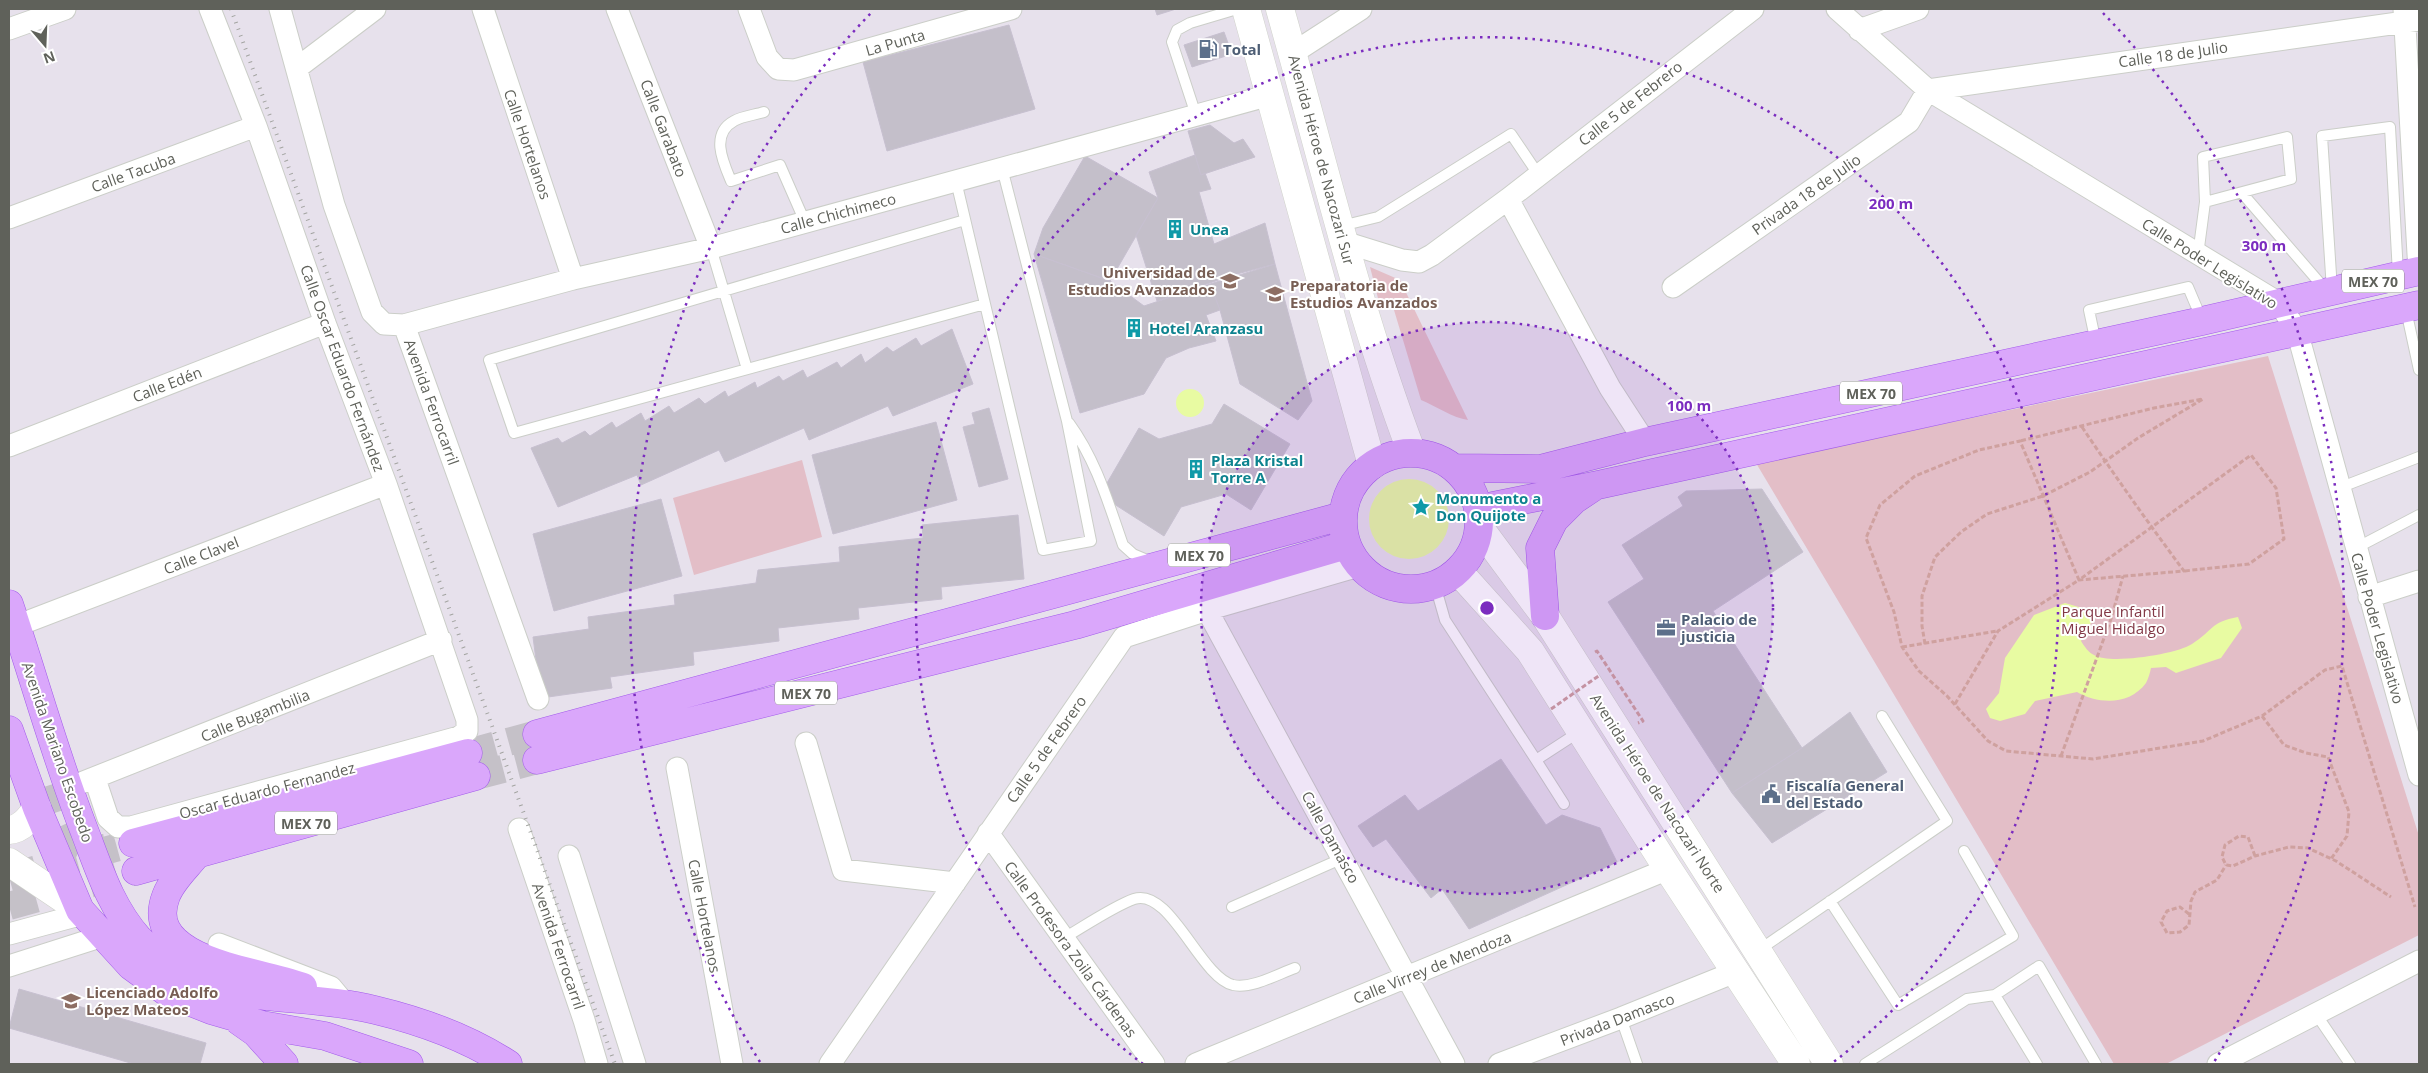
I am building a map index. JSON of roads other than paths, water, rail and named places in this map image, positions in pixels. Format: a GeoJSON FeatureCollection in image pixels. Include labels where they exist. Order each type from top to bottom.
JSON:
{"type":"FeatureCollection","features":[{"type":"Feature","properties":{"kind":"main road"},"geometry":{"type":"LineString","coordinates":[[1246,9],[1372,464]]}},
{"type":"Feature","properties":{"kind":"main road","name":"Avenida Héroe de Nacozari Sur"},"geometry":{"type":"LineString","coordinates":[[1280,9],[1341,235],[1396,411],[1412,452]]}},
{"type":"Feature","properties":{"kind":"main road","name":"MEX 70"},"geometry":{"type":"LineString","coordinates":[[1455,468],[1540,469],[1645,442],[2202,321],[2412,273]]}},
{"type":"Feature","properties":{"kind":"main road","name":"MEX 70"},"geometry":{"type":"LineString","coordinates":[[1342,516],[1160,566],[537,747],[1075,625],[1353,556],[1342,516],[1344,502],[1353,483],[1372,464],[1389,456],[1412,452],[1434,457],[1455,468],[1469,485],[1479,518],[1598,485],[2413,306]]}},
{"type":"Feature","properties":{"kind":"main road"},"geometry":{"type":"LineString","coordinates":[[1545,616],[1540,548],[1554,520],[1574,500],[1598,485]]}},
{"type":"Feature","properties":{"kind":"main road"},"geometry":{"type":"LineString","coordinates":[[1353,556],[1379,582],[1408,590],[1435,585],[1458,571],[1474,549],[1479,518]]}},
{"type":"Feature","properties":{"kind":"main road","name":"Avenida Héroe de Nacozari Norte"},"geometry":{"type":"LineString","coordinates":[[1479,518],[1545,616],[1829,1064]]}},
{"type":"Feature","properties":{"kind":"main road","name":"Avenida Héroe de Nacozari Norte"},"geometry":{"type":"LineString","coordinates":[[1458,571],[1530,650],[1668,869],[1796,1064]]}},
{"type":"Feature","properties":{"kind":"main road","name":"Avenida Mariano Escobedo"},"geometry":{"type":"LineString","coordinates":[[13,615],[51,794],[81,912],[131,966],[168,993],[232,1016]]}},
{"type":"Feature","properties":{"kind":"main road"},"geometry":{"type":"LineString","coordinates":[[9,664],[51,794],[27,821],[14,830],[9,830]]}},
{"type":"Feature","properties":{"kind":"main road","name":"Avenida Mariano Escobedo"},"geometry":{"type":"LineString","coordinates":[[9,730],[51,794],[110,898],[140,939],[172,964],[214,983],[263,996],[341,1005]]}},
{"type":"Feature","properties":{"kind":"main road","name":"MEX 70"},"geometry":{"type":"LineString","coordinates":[[133,843],[470,753]]}},
{"type":"Feature","properties":{"kind":"main road","name":"MEX 70"},"geometry":{"type":"LineString","coordinates":[[136,871],[197,854],[470,753]]}},
{"type":"Feature","properties":{"kind":"main road"},"geometry":{"type":"LineString","coordinates":[[197,854],[175,880],[166,896],[162,913],[164,927],[171,938],[203,958],[231,968],[293,983],[341,1005],[374,1010],[422,1024],[473,1043],[509,1064]]}},
{"type":"Feature","properties":{"kind":"main road"},"geometry":{"type":"LineString","coordinates":[[9,862],[81,912]]}},
{"type":"Feature","properties":{"kind":"main road"},"geometry":{"type":"LineString","coordinates":[[232,1016],[262,1025],[325,1036],[359,1055],[409,1064]]}},
{"type":"Feature","properties":{"kind":"main road"},"geometry":{"type":"LineString","coordinates":[[232,1016],[256,1033],[284,1064]]}},
{"type":"Feature","properties":{"kind":"main road"},"geometry":{"type":"LineString","coordinates":[[359,1055],[399,1025],[422,1024]]}},
{"type":"Feature","properties":{"kind":"street"},"geometry":{"type":"LineString","coordinates":[[9,29],[65,9]]}},
{"type":"Feature","properties":{"kind":"street","name":"Calle Oscar Eduardo Fernández"},"geometry":{"type":"LineString","coordinates":[[210,9],[256,126],[325,323],[386,484],[441,640],[467,720],[470,753]]}},
{"type":"Feature","properties":{"kind":"street","name":"Avenida Ferrocarril"},"geometry":{"type":"LineString","coordinates":[[280,9],[334,205],[372,312],[384,324],[404,325],[538,698]]}},
{"type":"Feature","properties":{"kind":"street","name":"Calle Hortelanos"},"geometry":{"type":"LineString","coordinates":[[483,9],[573,279]]}},
{"type":"Feature","properties":{"kind":"street","name":"Calle Garabato"},"geometry":{"type":"LineString","coordinates":[[618,9],[711,248]]}},
{"type":"Feature","properties":{"kind":"street","name":"La Punta"},"geometry":{"type":"LineString","coordinates":[[749,9],[767,57],[778,69],[794,70],[1011,9]]}},
{"type":"Feature","properties":{"kind":"street"},"geometry":{"type":"LineString","coordinates":[[1293,54],[1361,9]]}},
{"type":"Feature","properties":{"kind":"street","name":"Calle 5 de Febrero"},"geometry":{"type":"LineString","coordinates":[[1341,235],[1402,260],[1419,262],[1508,199],[1753,9]]}},
{"type":"Feature","properties":{"kind":"street","name":"Calle Poder Legislativo"},"geometry":{"type":"LineString","coordinates":[[1837,9],[1928,90],[2279,303],[2297,332],[2419,775]]}},
{"type":"Feature","properties":{"kind":"street"},"geometry":{"type":"LineString","coordinates":[[1859,30],[1918,9]]}},
{"type":"Feature","properties":{"kind":"street"},"geometry":{"type":"LineString","coordinates":[[297,68],[370,11]]}},
{"type":"Feature","properties":{"kind":"street"},"geometry":{"type":"LineString","coordinates":[[2409,16],[2412,273]]}},
{"type":"Feature","properties":{"kind":"street","name":"Calle 18 de Julio"},"geometry":{"type":"LineString","coordinates":[[1928,90],[2409,16]]}},
{"type":"Feature","properties":{"kind":"street","name":"Privada 18 de Julio"},"geometry":{"type":"LineString","coordinates":[[1673,287],[1909,122],[1928,90]]}},
{"type":"Feature","properties":{"kind":"street","name":"Calle Chichimeco"},"geometry":{"type":"LineString","coordinates":[[404,325],[573,279],[711,248],[1270,95]]}},
{"type":"Feature","properties":{"kind":"street","name":"Calle Tacuba"},"geometry":{"type":"LineString","coordinates":[[9,218],[256,126]]}},
{"type":"Feature","properties":{"kind":"street"},"geometry":{"type":"LineString","coordinates":[[1508,199],[1610,388],[1645,442]]}},
{"type":"Feature","properties":{"kind":"street","name":"Calle Edén"},"geometry":{"type":"LineString","coordinates":[[9,446],[325,323]]}},
{"type":"Feature","properties":{"kind":"street","name":"Calle Clavel"},"geometry":{"type":"LineString","coordinates":[[13,615],[386,484]]}},
{"type":"Feature","properties":{"kind":"street","name":"Calle 5 de Febrero"},"geometry":{"type":"LineString","coordinates":[[830,1064],[1124,637],[1207,610],[1353,556]]}},
{"type":"Feature","properties":{"kind":"street"},"geometry":{"type":"LineString","coordinates":[[2369,597],[2419,581]]}},
{"type":"Feature","properties":{"kind":"street","name":"Calle Damasco"},"geometry":{"type":"LineString","coordinates":[[1207,610],[1454,1064]]}},
{"type":"Feature","properties":{"kind":"street","name":"Calle Bugambilia"},"geometry":{"type":"LineString","coordinates":[[51,794],[95,779],[441,640]]}},
{"type":"Feature","properties":{"kind":"street","name":"Oscar Eduardo Fernandez"},"geometry":{"type":"LineString","coordinates":[[95,779],[108,818],[118,827],[131,828],[459,737],[470,753]]}},
{"type":"Feature","properties":{"kind":"street"},"geometry":{"type":"LineString","coordinates":[[806,743],[843,870],[955,883]]}},
{"type":"Feature","properties":{"kind":"street","name":"Calle Hortelanos"},"geometry":{"type":"LineString","coordinates":[[677,768],[732,1064]]}},
{"type":"Feature","properties":{"kind":"street","name":"Avenida Ferrocarril"},"geometry":{"type":"LineString","coordinates":[[519,829],[584,1020],[596,1064]]}},
{"type":"Feature","properties":{"kind":"street","name":"Calle Profesora Zoila Cárdenas"},"geometry":{"type":"LineString","coordinates":[[988,833],[1154,1064]]}},
{"type":"Feature","properties":{"kind":"street"},"geometry":{"type":"LineString","coordinates":[[568,856],[635,1064]]}},
{"type":"Feature","properties":{"kind":"street","name":"Calle Virrey de Mendoza"},"geometry":{"type":"LineString","coordinates":[[1196,1064],[1668,869]]}},
{"type":"Feature","properties":{"kind":"street"},"geometry":{"type":"LineString","coordinates":[[9,934],[81,912]]}},
{"type":"Feature","properties":{"kind":"street"},"geometry":{"type":"LineString","coordinates":[[9,966],[103,936]]}},
{"type":"Feature","properties":{"kind":"street"},"geometry":{"type":"LineString","coordinates":[[219,944],[331,987],[341,1005]]}},
{"type":"Feature","properties":{"kind":"street"},"geometry":{"type":"LineString","coordinates":[[2218,1064],[2419,961]]}},
{"type":"Feature","properties":{"kind":"street","name":"Privada Damasco"},"geometry":{"type":"LineString","coordinates":[[1498,1064],[1621,1018],[1735,972]]}},
{"type":"Feature","properties":{"kind":"lane"},"geometry":{"type":"LineString","coordinates":[[1196,116],[1172,42],[1177,30],[1190,23],[1237,9]]}},
{"type":"Feature","properties":{"kind":"lane"},"geometry":{"type":"LineString","coordinates":[[764,112],[733,121],[722,134],[719,147],[725,166],[731,180],[780,166],[805,222]]}},
{"type":"Feature","properties":{"kind":"lane"},"geometry":{"type":"LineString","coordinates":[[2330,291],[2322,136],[2390,127],[2412,273]]}},
{"type":"Feature","properties":{"kind":"lane"},"geometry":{"type":"LineString","coordinates":[[1341,235],[1378,217],[1511,134],[1538,174]]}},
{"type":"Feature","properties":{"kind":"lane"},"geometry":{"type":"LineString","coordinates":[[2198,254],[2205,202],[2203,157],[2287,138],[2291,179],[2242,194],[2205,202]]}},
{"type":"Feature","properties":{"kind":"lane"},"geometry":{"type":"LineString","coordinates":[[956,181],[1043,550],[1091,541],[1067,420],[1002,168]]}},
{"type":"Feature","properties":{"kind":"lane"},"geometry":{"type":"LineString","coordinates":[[2242,194],[2330,291]]}},
{"type":"Feature","properties":{"kind":"lane"},"geometry":{"type":"LineString","coordinates":[[966,220],[489,360],[514,433],[985,304]]}},
{"type":"Feature","properties":{"kind":"lane"},"geometry":{"type":"LineString","coordinates":[[711,248],[747,369]]}},
{"type":"Feature","properties":{"kind":"lane"},"geometry":{"type":"LineString","coordinates":[[2096,344],[2089,310],[2188,287],[2202,321]]}},
{"type":"Feature","properties":{"kind":"lane"},"geometry":{"type":"LineString","coordinates":[[2413,306],[2419,370]]}},
{"type":"Feature","properties":{"kind":"lane"},"geometry":{"type":"LineString","coordinates":[[1067,420],[1085,445],[1094,463],[1123,545],[1133,554],[1160,566]]}},
{"type":"Feature","properties":{"kind":"lane"},"geometry":{"type":"LineString","coordinates":[[2339,488],[2419,457]]}},
{"type":"Feature","properties":{"kind":"lane"},"geometry":{"type":"LineString","coordinates":[[2355,548],[2419,515]]}},
{"type":"Feature","properties":{"kind":"lane"},"geometry":{"type":"LineString","coordinates":[[1435,585],[1444,620],[1564,804]]}},
{"type":"Feature","properties":{"kind":"lane"},"geometry":{"type":"LineString","coordinates":[[1758,951],[1947,821],[1882,716]]}},
{"type":"Feature","properties":{"kind":"lane"},"geometry":{"type":"LineString","coordinates":[[1536,760],[1581,731]]}},
{"type":"Feature","properties":{"kind":"lane"},"geometry":{"type":"LineString","coordinates":[[1830,901],[1898,1005],[2013,936],[1964,851]]}},
{"type":"Feature","properties":{"kind":"lane"},"geometry":{"type":"LineString","coordinates":[[1232,908],[1343,858]]}},
{"type":"Feature","properties":{"kind":"lane"},"geometry":{"type":"LineString","coordinates":[[1064,938],[1135,898],[1152,900],[1164,910],[1220,978],[1234,985],[1250,984],[1295,968]]}},
{"type":"Feature","properties":{"kind":"lane"},"geometry":{"type":"LineString","coordinates":[[1865,1064],[1967,999],[1994,995],[2039,966],[2096,1064]]}},
{"type":"Feature","properties":{"kind":"lane"},"geometry":{"type":"LineString","coordinates":[[1994,995],[2037,1064]]}},
{"type":"Feature","properties":{"kind":"lane"},"geometry":{"type":"LineString","coordinates":[[2316,1014],[2350,1064]]}},
{"type":"Feature","properties":{"kind":"lane"},"geometry":{"type":"LineString","coordinates":[[1621,1018],[1637,1064]]}},
{"type":"Feature","properties":{"kind":"tunnel"},"geometry":{"type":"LineString","coordinates":[[468,753],[537,734]]}},
{"type":"Feature","properties":{"kind":"tunnel"},"geometry":{"type":"LineString","coordinates":[[476,776],[537,760]]}},
{"type":"Feature","properties":{"kind":"tunnel"},"geometry":{"type":"LineString","coordinates":[[50,785],[66,830],[81,845],[92,848],[105,848]]}},
{"type":"Feature","properties":{"kind":"tunnel"},"geometry":{"type":"LineString","coordinates":[[9,877],[133,843]]}},
{"type":"Feature","properties":{"kind":"tunnel"},"geometry":{"type":"LineString","coordinates":[[9,906],[136,871]]}},
{"type":"Feature","properties":{"kind":"railway"},"geometry":{"type":"LineString","coordinates":[[231,9],[615,1064]]}},
{"type":"Feature","properties":{"kind":"place","name":"Total"},"geometry":{"type":"Point","coordinates":[1208,49]}},
{"type":"Feature","properties":{"kind":"place","name":"Unea"},"geometry":{"type":"Point","coordinates":[1175,229]}},
{"type":"Feature","properties":{"kind":"place","name":"Universidad de Estudios Avanzados"},"geometry":{"type":"Point","coordinates":[1230,281]}},
{"type":"Feature","properties":{"kind":"place","name":"Preparatoria de Estudios Avanzados"},"geometry":{"type":"Point","coordinates":[1275,294]}},
{"type":"Feature","properties":{"kind":"place","name":"Hotel Aranzasu"},"geometry":{"type":"Point","coordinates":[1134,328]}},
{"type":"Feature","properties":{"kind":"place","name":"Plaza Kristal Torre A"},"geometry":{"type":"Point","coordinates":[1196,469]}},
{"type":"Feature","properties":{"kind":"place","name":"Monumento a Don Quijote"},"geometry":{"type":"Point","coordinates":[1421,507]}},
{"type":"Feature","properties":{"kind":"place","name":"Palacio de justicia"},"geometry":{"type":"Point","coordinates":[1666,628]}},
{"type":"Feature","properties":{"kind":"place","name":"Fiscalía General del Estado"},"geometry":{"type":"Point","coordinates":[1771,794]}},
{"type":"Feature","properties":{"kind":"place","name":"Licenciado Adolfo López Mateos"},"geometry":{"type":"Point","coordinates":[71,1001]}},
{"type":"Feature","properties":{"kind":"park label","name":"Parque Infantil Miguel Hidalgo"},"geometry":{"type":"Point","coordinates":[2113,620]}}]}
